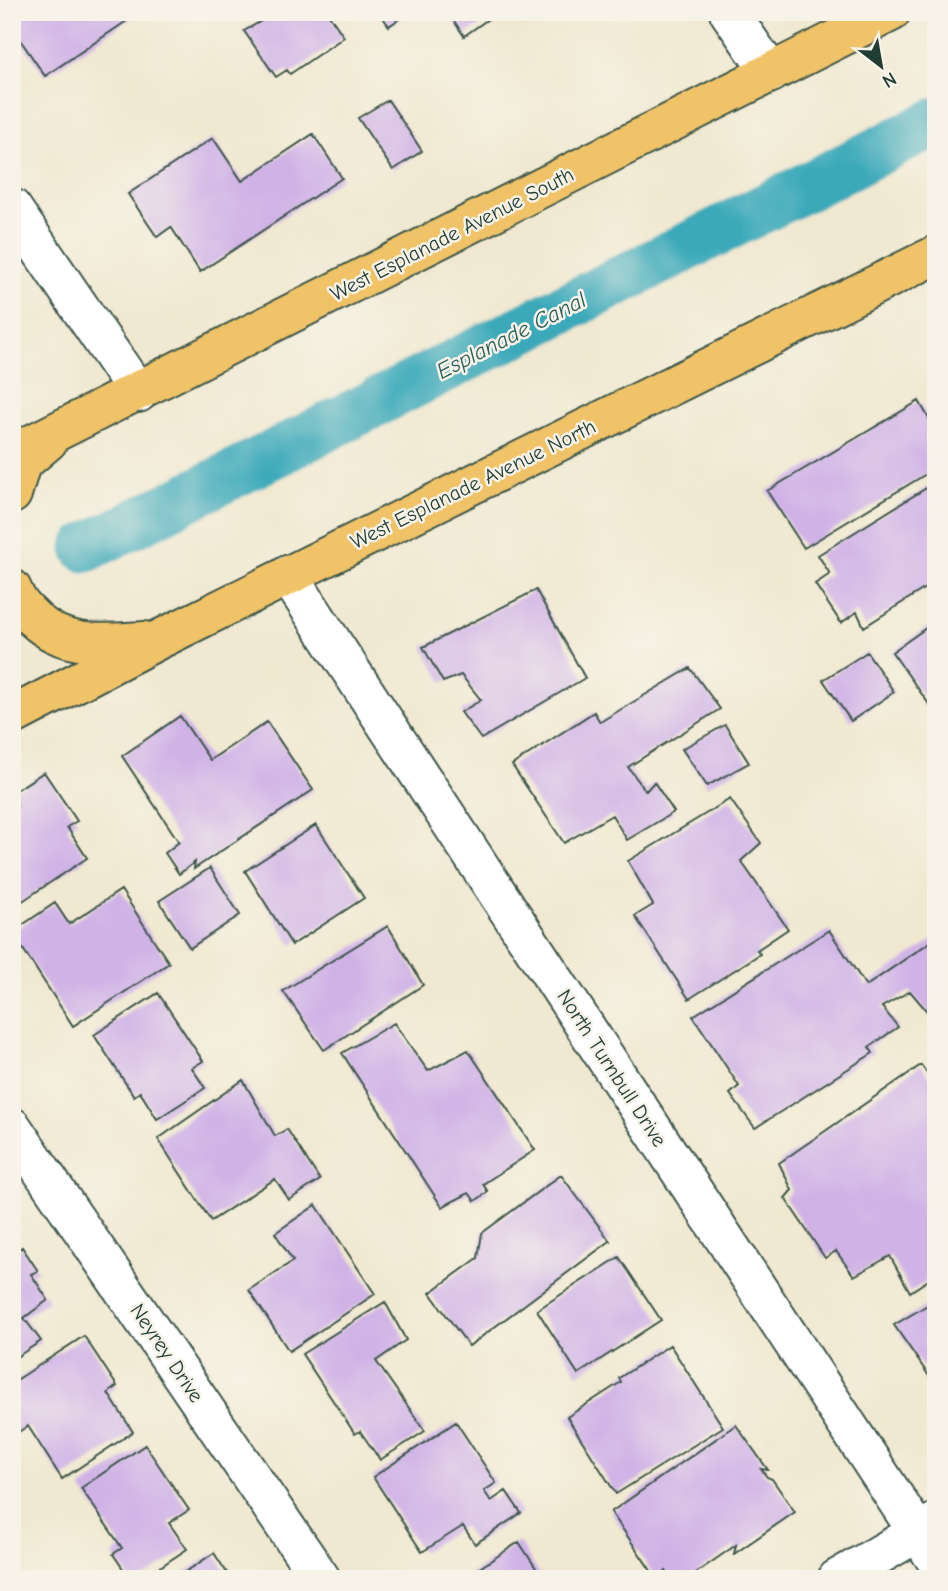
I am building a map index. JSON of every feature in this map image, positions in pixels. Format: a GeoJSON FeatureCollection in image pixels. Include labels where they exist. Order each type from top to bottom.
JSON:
{"type":"FeatureCollection","features":[{"type":"Feature","properties":{"kind":"main road","name":"West Esplanade Avenue South"},"geometry":{"type":"LineString","coordinates":[[12,454],[138,393],[891,12]]}},
{"type":"Feature","properties":{"kind":"main road","name":"West Esplanade Avenue North"},"geometry":{"type":"LineString","coordinates":[[12,716],[288,575],[934,260]]}},
{"type":"Feature","properties":{"kind":"main road"},"geometry":{"type":"LineString","coordinates":[[12,494],[21,464],[60,430]]}},
{"type":"Feature","properties":{"kind":"main road"},"geometry":{"type":"LineString","coordinates":[[12,589],[17,603],[49,632],[80,644],[156,641]]}},
{"type":"Feature","properties":{"kind":"street"},"geometry":{"type":"LineString","coordinates":[[729,12],[771,74]]}},
{"type":"Feature","properties":{"kind":"street"},"geometry":{"type":"LineString","coordinates":[[12,208],[138,393]]}},
{"type":"Feature","properties":{"kind":"street","name":"North Turnbull Drive"},"geometry":{"type":"LineString","coordinates":[[288,575],[930,1538]]}},
{"type":"Feature","properties":{"kind":"street","name":"Neyrey Drive"},"geometry":{"type":"LineString","coordinates":[[12,1127],[321,1579]]}},
{"type":"Feature","properties":{"kind":"street"},"geometry":{"type":"LineString","coordinates":[[837,1579],[930,1538]]}},
{"type":"Feature","properties":{"kind":"building"},"geometry":{"type":"Polygon","coordinates":[[[12,12],[140,12],[45,76],[12,28],[12,12]]]}},
{"type":"Feature","properties":{"kind":"building"},"geometry":{"type":"Polygon","coordinates":[[[277,12],[327,12],[344,37],[290,74],[287,70],[276,77],[244,31],[277,12]]]}},
{"type":"Feature","properties":{"kind":"building"},"geometry":{"type":"Polygon","coordinates":[[[379,12],[409,12],[389,26],[379,12]]]}},
{"type":"Feature","properties":{"kind":"building"},"geometry":{"type":"Polygon","coordinates":[[[448,12],[498,12],[464,36],[448,12]]]}},
{"type":"Feature","properties":{"kind":"building"},"geometry":{"type":"Polygon","coordinates":[[[388,100],[422,151],[393,170],[358,118],[388,100]]]}},
{"type":"Feature","properties":{"kind":"building"},"geometry":{"type":"Polygon","coordinates":[[[313,134],[342,178],[200,272],[171,227],[157,237],[128,194],[213,138],[242,181],[313,134]]]}},
{"type":"Feature","properties":{"kind":"building"},"geometry":{"type":"Polygon","coordinates":[[[919,401],[936,431],[936,468],[804,548],[767,491],[919,401]]]}},
{"type":"Feature","properties":{"kind":"building"},"geometry":{"type":"Polygon","coordinates":[[[936,482],[936,581],[864,627],[857,612],[841,623],[815,584],[830,574],[818,555],[936,482]]]}},
{"type":"Feature","properties":{"kind":"building"},"geometry":{"type":"Polygon","coordinates":[[[536,590],[585,678],[481,739],[461,712],[481,700],[461,675],[443,682],[423,647],[536,590]]]}},
{"type":"Feature","properties":{"kind":"building"},"geometry":{"type":"Polygon","coordinates":[[[936,621],[936,714],[892,652],[936,621]]]}},
{"type":"Feature","properties":{"kind":"building"},"geometry":{"type":"Polygon","coordinates":[[[867,652],[894,692],[851,721],[823,680],[867,652]]]}},
{"type":"Feature","properties":{"kind":"building"},"geometry":{"type":"Polygon","coordinates":[[[690,668],[720,709],[628,767],[646,791],[654,782],[674,812],[627,840],[612,815],[564,843],[512,765],[594,712],[600,722],[690,668]]]}},
{"type":"Feature","properties":{"kind":"building"},"geometry":{"type":"Polygon","coordinates":[[[180,716],[210,760],[267,722],[313,790],[194,869],[195,862],[179,874],[165,853],[179,842],[122,756],[180,716]]]}},
{"type":"Feature","properties":{"kind":"building"},"geometry":{"type":"Polygon","coordinates":[[[725,725],[749,763],[707,786],[682,749],[725,725]]]}},
{"type":"Feature","properties":{"kind":"building"},"geometry":{"type":"Polygon","coordinates":[[[44,772],[77,821],[67,827],[87,858],[12,908],[12,808],[17,805],[12,793],[44,772]]]}},
{"type":"Feature","properties":{"kind":"building"},"geometry":{"type":"Polygon","coordinates":[[[730,799],[761,843],[741,861],[788,929],[757,950],[760,954],[689,999],[635,916],[653,905],[628,861],[730,799]]]}},
{"type":"Feature","properties":{"kind":"building"},"geometry":{"type":"Polygon","coordinates":[[[316,825],[364,898],[292,945],[245,871],[316,825]]]}},
{"type":"Feature","properties":{"kind":"building"},"geometry":{"type":"Polygon","coordinates":[[[210,868],[240,915],[190,948],[159,901],[210,868]]]}},
{"type":"Feature","properties":{"kind":"building"},"geometry":{"type":"Polygon","coordinates":[[[121,890],[169,963],[73,1026],[12,932],[55,903],[69,924],[121,890]]]}},
{"type":"Feature","properties":{"kind":"building"},"geometry":{"type":"Polygon","coordinates":[[[388,926],[423,985],[324,1050],[283,991],[388,926]]]}},
{"type":"Feature","properties":{"kind":"building"},"geometry":{"type":"Polygon","coordinates":[[[829,930],[866,986],[936,938],[936,1022],[910,991],[882,1007],[898,1027],[869,1047],[873,1053],[755,1128],[730,1094],[739,1086],[693,1016],[829,930]]]}},
{"type":"Feature","properties":{"kind":"building"},"geometry":{"type":"Polygon","coordinates":[[[158,993],[203,1061],[192,1068],[205,1088],[157,1119],[140,1092],[134,1096],[94,1035],[158,993]]]}},
{"type":"Feature","properties":{"kind":"building"},"geometry":{"type":"Polygon","coordinates":[[[394,1023],[428,1071],[468,1050],[535,1150],[483,1184],[488,1192],[475,1201],[469,1193],[442,1207],[342,1053],[394,1023]]]}},
{"type":"Feature","properties":{"kind":"building"},"geometry":{"type":"Polygon","coordinates":[[[921,1065],[936,1086],[936,1275],[910,1292],[890,1256],[854,1276],[836,1251],[825,1258],[785,1198],[792,1190],[779,1163],[921,1065]]]}},
{"type":"Feature","properties":{"kind":"building"},"geometry":{"type":"Polygon","coordinates":[[[243,1080],[275,1136],[287,1129],[320,1180],[289,1200],[275,1179],[211,1221],[158,1139],[243,1080]]]}},
{"type":"Feature","properties":{"kind":"building"},"geometry":{"type":"Polygon","coordinates":[[[561,1175],[610,1241],[469,1346],[430,1293],[478,1258],[482,1233],[561,1175]]]}},
{"type":"Feature","properties":{"kind":"building"},"geometry":{"type":"Polygon","coordinates":[[[316,1205],[375,1294],[289,1351],[249,1290],[293,1261],[275,1233],[316,1205]]]}},
{"type":"Feature","properties":{"kind":"building"},"geometry":{"type":"Polygon","coordinates":[[[12,1247],[15,1252],[22,1247],[38,1271],[31,1274],[48,1300],[24,1318],[41,1341],[12,1360],[12,1247]]]}},
{"type":"Feature","properties":{"kind":"building"},"geometry":{"type":"Polygon","coordinates":[[[619,1257],[661,1320],[578,1374],[537,1310],[619,1257]]]}},
{"type":"Feature","properties":{"kind":"building"},"geometry":{"type":"Polygon","coordinates":[[[936,1300],[936,1386],[894,1325],[936,1300]]]}},
{"type":"Feature","properties":{"kind":"building"},"geometry":{"type":"Polygon","coordinates":[[[385,1302],[406,1340],[376,1361],[425,1431],[380,1460],[360,1431],[355,1434],[302,1354],[385,1302]]]}},
{"type":"Feature","properties":{"kind":"building"},"geometry":{"type":"Polygon","coordinates":[[[84,1336],[117,1386],[108,1393],[133,1432],[62,1479],[28,1426],[12,1436],[12,1383],[84,1336]]]}},
{"type":"Feature","properties":{"kind":"building"},"geometry":{"type":"Polygon","coordinates":[[[670,1345],[723,1427],[616,1494],[567,1417],[621,1382],[619,1378],[670,1345]]]}},
{"type":"Feature","properties":{"kind":"building"},"geometry":{"type":"Polygon","coordinates":[[[456,1422],[496,1483],[484,1491],[491,1501],[506,1491],[521,1513],[475,1544],[463,1526],[422,1552],[373,1477],[456,1422]]]}},
{"type":"Feature","properties":{"kind":"building"},"geometry":{"type":"Polygon","coordinates":[[[736,1425],[768,1470],[761,1469],[772,1479],[795,1512],[734,1554],[736,1545],[687,1579],[671,1579],[666,1571],[656,1578],[611,1512],[736,1425]]]}},
{"type":"Feature","properties":{"kind":"building"},"geometry":{"type":"Polygon","coordinates":[[[145,1445],[189,1510],[169,1523],[187,1549],[142,1579],[130,1579],[113,1554],[122,1548],[81,1488],[145,1445]]]}},
{"type":"Feature","properties":{"kind":"building"},"geometry":{"type":"Polygon","coordinates":[[[519,1542],[543,1579],[463,1579],[519,1542]]]}},
{"type":"Feature","properties":{"kind":"building"},"geometry":{"type":"Polygon","coordinates":[[[214,1553],[231,1579],[175,1579],[214,1553]]]}},
{"type":"Feature","properties":{"kind":"waterway","name":"Esplanade Canal"},"geometry":{"type":"LineString","coordinates":[[86,548],[936,122]]}}]}
